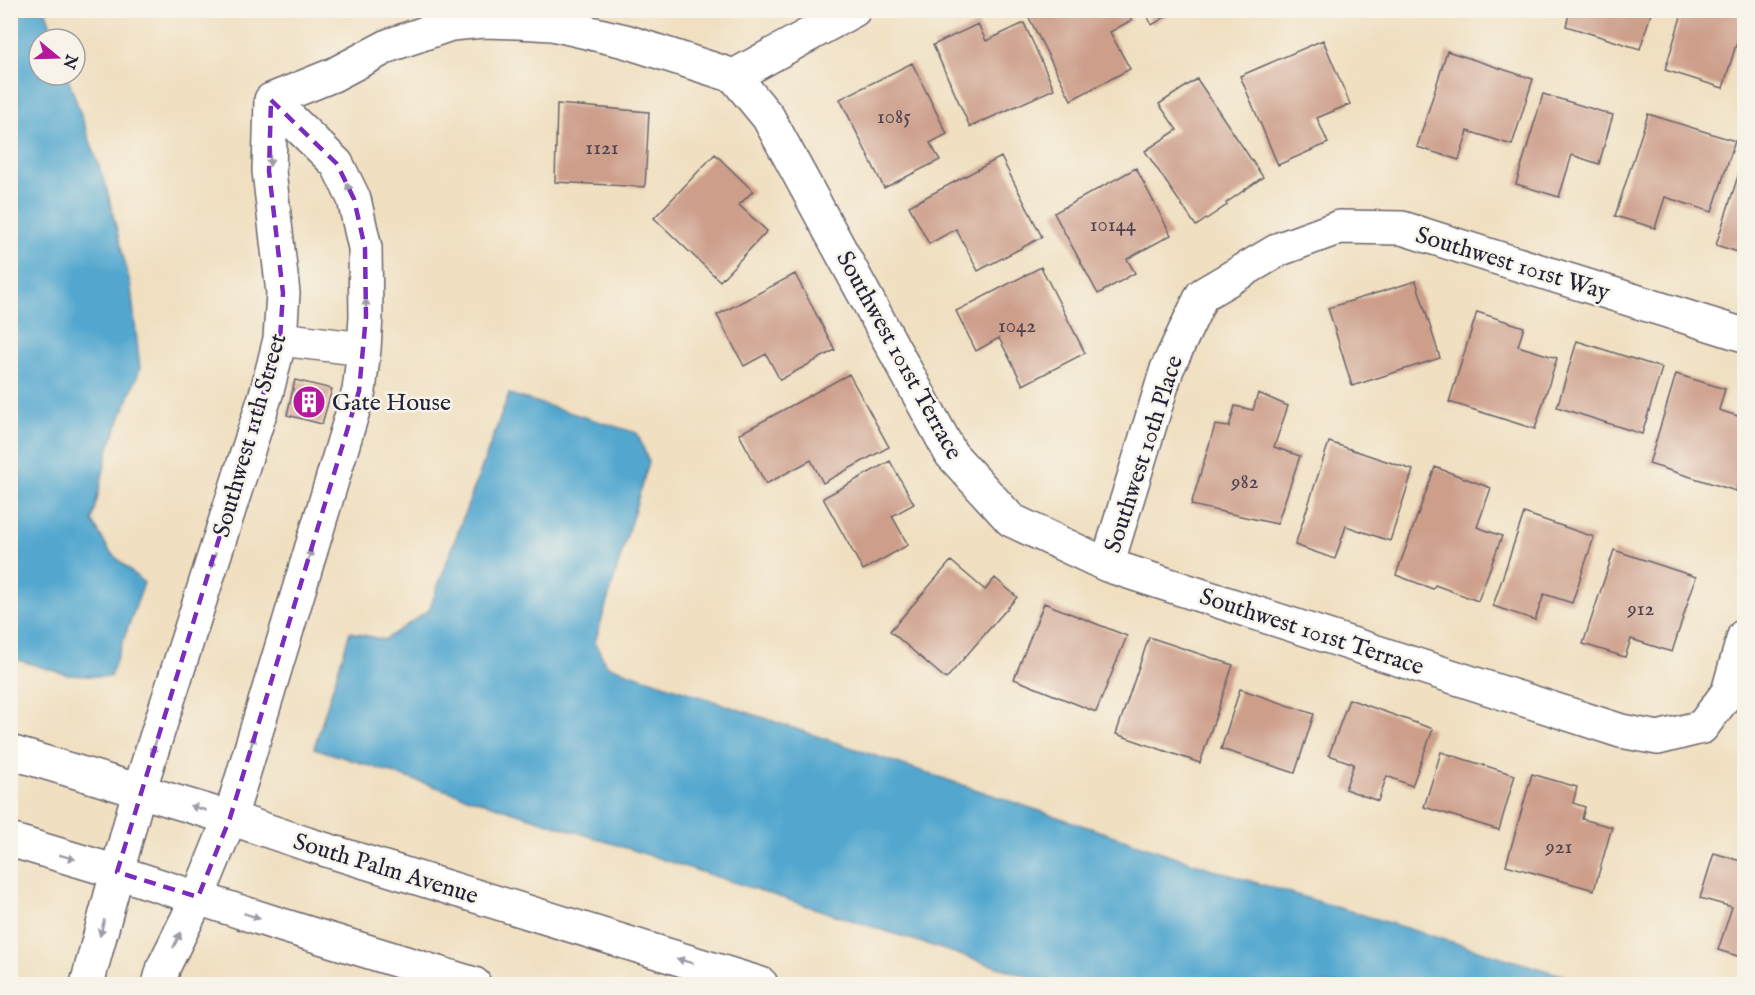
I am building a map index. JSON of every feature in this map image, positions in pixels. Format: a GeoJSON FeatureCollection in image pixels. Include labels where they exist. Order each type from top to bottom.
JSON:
{"type":"FeatureCollection","features":[{"type":"Feature","properties":{"kind":"street"},"geometry":{"type":"LineString","coordinates":[[159,984],[164,966],[198,897],[230,818],[359,391],[366,316],[365,248],[354,198],[338,164],[271,100],[333,75],[390,45],[451,24],[483,21],[552,24],[625,41],[734,76],[854,10]]}},
{"type":"Feature","properties":{"kind":"street","name":"Southwest 101st Terrace"},"geometry":{"type":"LineString","coordinates":[[734,76],[768,117],[951,454],[1011,520],[1107,565],[1621,731],[1658,738],[1702,727],[1728,692],[1744,636]]}},
{"type":"Feature","properties":{"kind":"street","name":"Southwest 11th Street"},"geometry":{"type":"LineString","coordinates":[[87,984],[139,791],[267,391],[280,339],[283,293],[269,171],[271,100]]}},
{"type":"Feature","properties":{"kind":"street","name":"Southwest 101st Way"},"geometry":{"type":"LineString","coordinates":[[1280,249],[1340,227],[1402,228],[1744,335]]}},
{"type":"Feature","properties":{"kind":"street","name":"Southwest 10th Place"},"geometry":{"type":"LineString","coordinates":[[1107,565],[1167,369],[1203,295],[1280,249]]}},
{"type":"Feature","properties":{"kind":"street"},"geometry":{"type":"LineString","coordinates":[[280,339],[364,349]]}},
{"type":"Feature","properties":{"kind":"street","name":"South Palm Avenue"},"geometry":{"type":"LineString","coordinates":[[10,752],[230,818],[761,984]]}},
{"type":"Feature","properties":{"kind":"street"},"geometry":{"type":"LineString","coordinates":[[10,840],[474,984]]}},
{"type":"Feature","properties":{"kind":"highlighted area"},"geometry":{"type":"Polygon","coordinates":[[[271,100],[337,164],[354,199],[365,248],[366,316],[359,391],[230,818],[198,897],[117,872],[280,339],[283,293],[269,171],[271,100]]]}},
{"type":"Feature","properties":{"kind":"water"},"geometry":{"type":"Polygon","coordinates":[[[10,11],[46,11],[51,27],[27,27],[27,87],[71,87],[106,186],[131,288],[140,369],[109,447],[92,521],[110,552],[144,583],[110,677],[68,675],[11,658],[10,11]]]}},
{"type":"Feature","properties":{"kind":"water"},"geometry":{"type":"Polygon","coordinates":[[[509,394],[637,433],[649,462],[595,642],[606,665],[1224,873],[1591,984],[1051,984],[314,748],[350,632],[384,640],[429,610],[509,394]]]}},
{"type":"Feature","properties":{"kind":"building"},"geometry":{"type":"Polygon","coordinates":[[[1025,10],[1127,10],[1132,20],[1110,32],[1130,69],[1071,100],[1025,10]]]}},
{"type":"Feature","properties":{"kind":"building"},"geometry":{"type":"Polygon","coordinates":[[[1144,10],[1177,10],[1152,25],[1144,10]]]}},
{"type":"Feature","properties":{"kind":"building"},"geometry":{"type":"Polygon","coordinates":[[[1570,10],[1652,10],[1640,49],[1566,26],[1570,10]]]}},
{"type":"Feature","properties":{"kind":"building"},"geometry":{"type":"Polygon","coordinates":[[[1683,10],[1744,10],[1744,40],[1738,38],[1723,88],[1665,70],[1683,10]]]}},
{"type":"Feature","properties":{"kind":"building"},"geometry":{"type":"Polygon","coordinates":[[[1024,23],[1054,89],[970,127],[933,45],[978,24],[986,41],[1024,23]]]}},
{"type":"Feature","properties":{"kind":"building"},"geometry":{"type":"Polygon","coordinates":[[[1323,40],[1350,104],[1317,118],[1328,143],[1278,165],[1240,76],[1323,40]]]}},
{"type":"Feature","properties":{"kind":"building"},"geometry":{"type":"Polygon","coordinates":[[[1447,51],[1533,79],[1512,145],[1468,131],[1459,160],[1417,147],[1447,51]]]}},
{"type":"Feature","properties":{"kind":"building"},"geometry":{"type":"Polygon","coordinates":[[[912,63],[947,134],[930,143],[940,160],[884,188],[840,99],[912,63]]]}},
{"type":"Feature","properties":{"kind":"building"},"geometry":{"type":"Polygon","coordinates":[[[1197,79],[1263,177],[1196,226],[1145,151],[1177,130],[1159,104],[1197,79]]]}},
{"type":"Feature","properties":{"kind":"building"},"geometry":{"type":"Polygon","coordinates":[[[1543,94],[1613,115],[1599,164],[1572,155],[1559,197],[1516,184],[1543,94]]]}},
{"type":"Feature","properties":{"kind":"building"},"geometry":{"type":"Polygon","coordinates":[[[557,104],[649,112],[645,187],[555,182],[557,104]]]}},
{"type":"Feature","properties":{"kind":"building"},"geometry":{"type":"Polygon","coordinates":[[[1648,114],[1735,141],[1712,212],[1665,197],[1655,228],[1615,216],[1648,114]]]}},
{"type":"Feature","properties":{"kind":"building"},"geometry":{"type":"Polygon","coordinates":[[[715,154],[753,191],[739,205],[767,231],[720,281],[654,218],[715,154]]]}},
{"type":"Feature","properties":{"kind":"building"},"geometry":{"type":"Polygon","coordinates":[[[1001,157],[1042,237],[978,271],[956,229],[929,244],[909,206],[1001,157]]]}},
{"type":"Feature","properties":{"kind":"building"},"geometry":{"type":"Polygon","coordinates":[[[1744,157],[1744,254],[1716,245],[1744,157]]]}},
{"type":"Feature","properties":{"kind":"building"},"geometry":{"type":"Polygon","coordinates":[[[1136,168],[1171,235],[1127,259],[1135,273],[1098,294],[1054,213],[1136,168]]]}},
{"type":"Feature","properties":{"kind":"building"},"geometry":{"type":"Polygon","coordinates":[[[1041,267],[1085,353],[1023,385],[999,338],[976,351],[956,311],[1041,267]]]}},
{"type":"Feature","properties":{"kind":"building"},"geometry":{"type":"Polygon","coordinates":[[[795,274],[835,350],[780,380],[766,354],[744,366],[717,315],[795,274]]]}},
{"type":"Feature","properties":{"kind":"building"},"geometry":{"type":"Polygon","coordinates":[[[1416,281],[1440,358],[1352,386],[1328,308],[1416,281]]]}},
{"type":"Feature","properties":{"kind":"building"},"geometry":{"type":"Polygon","coordinates":[[[1477,312],[1524,327],[1518,346],[1557,358],[1535,429],[1449,402],[1477,312]]]}},
{"type":"Feature","properties":{"kind":"building"},"geometry":{"type":"Polygon","coordinates":[[[1577,341],[1662,368],[1642,434],[1557,407],[1577,341]]]}},
{"type":"Feature","properties":{"kind":"building"},"geometry":{"type":"Polygon","coordinates":[[[849,374],[889,447],[823,483],[811,460],[766,484],[739,434],[849,374]]]}},
{"type":"Feature","properties":{"kind":"building"},"geometry":{"type":"Polygon","coordinates":[[[1676,374],[1725,389],[1719,410],[1744,418],[1744,463],[1736,491],[1649,464],[1676,374]]]}},
{"type":"Feature","properties":{"kind":"building","name":"Gate House"},"geometry":{"type":"Polygon","coordinates":[[[295,380],[332,389],[322,424],[287,415],[295,380]]]}},
{"type":"Feature","properties":{"kind":"building"},"geometry":{"type":"Polygon","coordinates":[[[1258,393],[1288,406],[1274,447],[1300,456],[1277,524],[1191,505],[1215,425],[1229,427],[1235,406],[1253,410],[1258,393]]]}},
{"type":"Feature","properties":{"kind":"building"},"geometry":{"type":"Polygon","coordinates":[[[1329,442],[1413,470],[1390,541],[1346,526],[1335,559],[1295,545],[1329,442]]]}},
{"type":"Feature","properties":{"kind":"building"},"geometry":{"type":"Polygon","coordinates":[[[890,461],[914,504],[892,516],[908,545],[863,570],[823,498],[890,461]]]}},
{"type":"Feature","properties":{"kind":"building"},"geometry":{"type":"Polygon","coordinates":[[[1435,467],[1491,488],[1477,527],[1502,536],[1478,601],[1435,585],[1433,589],[1396,575],[1435,467]]]}},
{"type":"Feature","properties":{"kind":"building"},"geometry":{"type":"Polygon","coordinates":[[[1524,513],[1594,537],[1572,603],[1544,594],[1535,620],[1493,606],[1524,513]]]}},
{"type":"Feature","properties":{"kind":"building"},"geometry":{"type":"Polygon","coordinates":[[[1614,550],[1696,577],[1672,652],[1631,639],[1625,657],[1583,644],[1614,550]]]}},
{"type":"Feature","properties":{"kind":"building"},"geometry":{"type":"Polygon","coordinates":[[[951,561],[985,590],[995,578],[1017,597],[946,679],[890,631],[951,561]]]}},
{"type":"Feature","properties":{"kind":"building"},"geometry":{"type":"Polygon","coordinates":[[[1044,603],[1127,636],[1096,712],[1014,679],[1044,603]]]}},
{"type":"Feature","properties":{"kind":"building"},"geometry":{"type":"Polygon","coordinates":[[[1149,637],[1233,665],[1200,763],[1116,734],[1149,637]]]}},
{"type":"Feature","properties":{"kind":"building"},"geometry":{"type":"Polygon","coordinates":[[[1240,689],[1314,714],[1295,773],[1221,749],[1240,689]]]}},
{"type":"Feature","properties":{"kind":"building"},"geometry":{"type":"Polygon","coordinates":[[[1349,699],[1433,729],[1412,786],[1387,776],[1378,801],[1345,789],[1354,764],[1329,755],[1349,699]]]}},
{"type":"Feature","properties":{"kind":"building"},"geometry":{"type":"Polygon","coordinates":[[[1441,752],[1515,775],[1499,830],[1424,807],[1441,752]]]}},
{"type":"Feature","properties":{"kind":"building"},"geometry":{"type":"Polygon","coordinates":[[[1532,774],[1577,787],[1573,803],[1585,807],[1582,819],[1612,827],[1594,890],[1506,865],[1532,774]]]}},
{"type":"Feature","properties":{"kind":"building"},"geometry":{"type":"Polygon","coordinates":[[[1714,853],[1744,862],[1744,958],[1718,950],[1732,907],[1700,898],[1714,853]]]}},
{"type":"Feature","properties":{"kind":"place","name":"Gate House"},"geometry":{"type":"Point","coordinates":[309,402]}}]}
